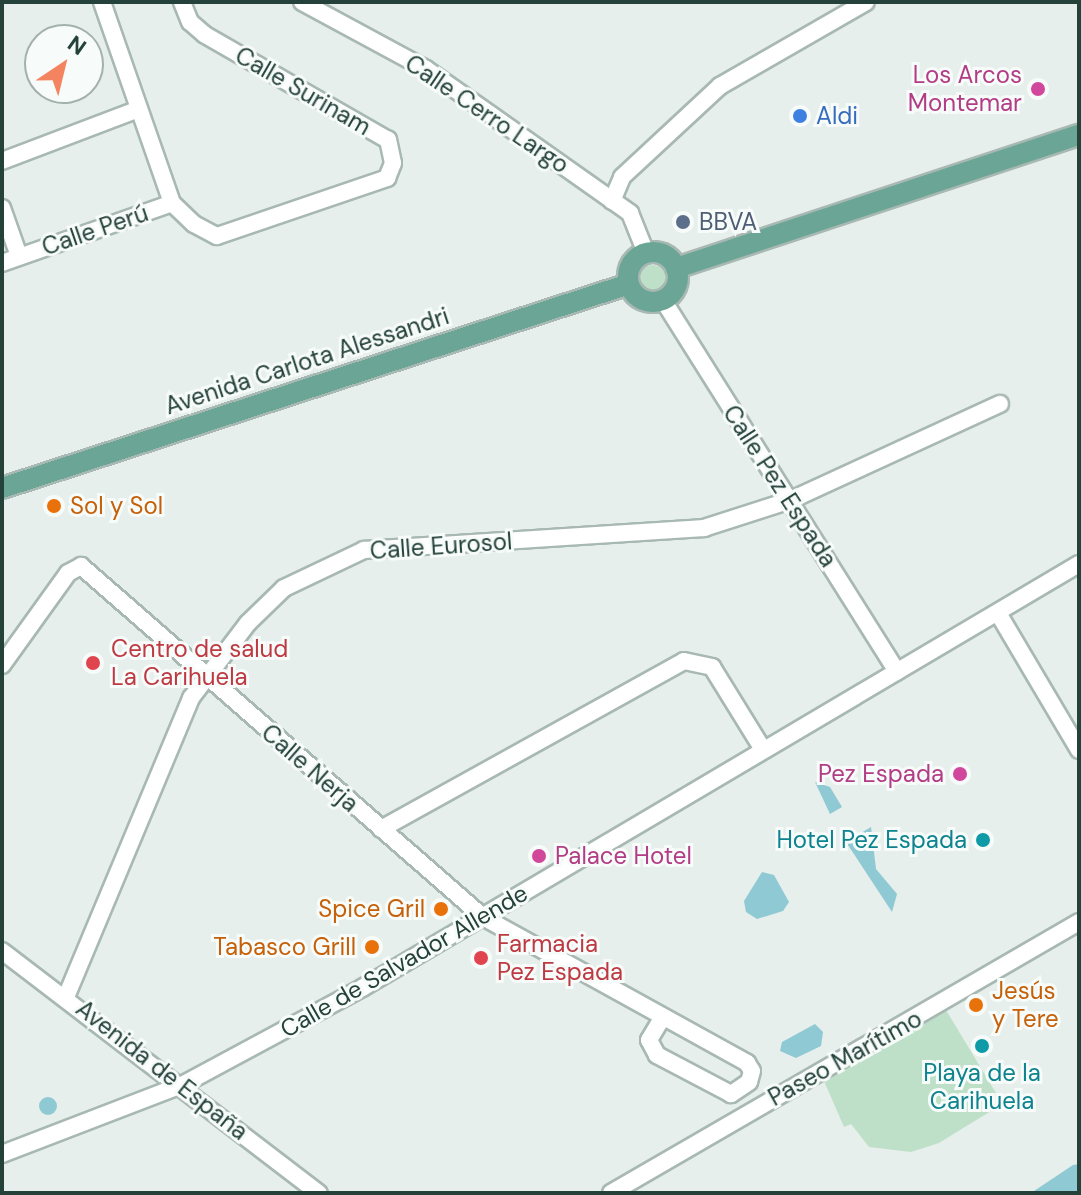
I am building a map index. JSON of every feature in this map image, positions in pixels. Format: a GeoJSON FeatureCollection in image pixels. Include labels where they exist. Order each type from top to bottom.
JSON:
{"type":"FeatureCollection","features":[{"type":"Feature","properties":{"kind":"main road"},"geometry":{"type":"LineString","coordinates":[[676,268],[1079,135]]}},
{"type":"Feature","properties":{"kind":"main road"},"geometry":{"type":"LineString","coordinates":[[646,253],[665,255],[676,268],[677,284],[663,300],[640,298],[629,284],[631,266],[646,253]]}},
{"type":"Feature","properties":{"kind":"main road","name":"Avenida Carlota Alessandri"},"geometry":{"type":"LineString","coordinates":[[2,488],[629,284]]}},
{"type":"Feature","properties":{"kind":"street","name":"Calle Surinam"},"geometry":{"type":"LineString","coordinates":[[102,2],[136,110],[172,203],[194,224],[217,236],[387,178],[393,163],[388,140],[204,34],[190,22],[182,2]]}},
{"type":"Feature","properties":{"kind":"street","name":"Calle Cerro Largo"},"geometry":{"type":"LineString","coordinates":[[302,2],[325,6],[426,69],[630,213],[646,253]]}},
{"type":"Feature","properties":{"kind":"street"},"geometry":{"type":"LineString","coordinates":[[612,201],[622,177],[720,86],[866,2]]}},
{"type":"Feature","properties":{"kind":"street"},"geometry":{"type":"LineString","coordinates":[[2,161],[136,110]]}},
{"type":"Feature","properties":{"kind":"street","name":"Calle Perú"},"geometry":{"type":"LineString","coordinates":[[2,263],[172,203]]}},
{"type":"Feature","properties":{"kind":"street","name":"Calle Perú"},"geometry":{"type":"LineString","coordinates":[[2,208],[19,256]]}},
{"type":"Feature","properties":{"kind":"street","name":"Calle Pez Espada"},"geometry":{"type":"LineString","coordinates":[[663,300],[897,672]]}},
{"type":"Feature","properties":{"kind":"street","name":"Calle Eurosol"},"geometry":{"type":"LineString","coordinates":[[66,997],[175,729],[206,679],[248,623],[284,588],[364,550],[704,528],[791,500],[1000,404]]}},
{"type":"Feature","properties":{"kind":"street","name":"Calle de Salvador Allende"},"geometry":{"type":"LineString","coordinates":[[2,1154],[182,1085],[483,917],[762,748],[1079,564]]}},
{"type":"Feature","properties":{"kind":"street","name":"Calle Nerja"},"geometry":{"type":"LineString","coordinates":[[2,665],[68,573],[81,566],[206,679],[483,917],[747,1063],[752,1071],[749,1082],[731,1094],[657,1055],[649,1040],[662,1018]]}},
{"type":"Feature","properties":{"kind":"street"},"geometry":{"type":"LineString","coordinates":[[998,613],[1079,750]]}},
{"type":"Feature","properties":{"kind":"street"},"geometry":{"type":"LineString","coordinates":[[381,829],[684,661],[712,667],[762,748]]}},
{"type":"Feature","properties":{"kind":"street","name":"Paseo Marítimo"},"geometry":{"type":"LineString","coordinates":[[611,1193],[1079,922]]}},
{"type":"Feature","properties":{"kind":"street","name":"Avenida de España"},"geometry":{"type":"LineString","coordinates":[[2,951],[182,1085],[319,1193]]}},
{"type":"Feature","properties":{"kind":"green space"},"geometry":{"type":"Polygon","coordinates":[[[653,265],[662,269],[666,278],[662,287],[653,291],[644,287],[640,278],[644,269],[653,265]]]}},
{"type":"Feature","properties":{"kind":"green space"},"geometry":{"type":"Polygon","coordinates":[[[946,1010],[996,1093],[991,1111],[939,1143],[911,1152],[869,1147],[851,1124],[844,1127],[824,1081],[946,1010]]]}},
{"type":"Feature","properties":{"kind":"water"},"geometry":{"type":"Polygon","coordinates":[[[815,782],[830,787],[842,807],[830,814],[815,782]]]}},
{"type":"Feature","properties":{"kind":"water"},"geometry":{"type":"Polygon","coordinates":[[[871,827],[876,869],[897,894],[892,912],[846,842],[871,827]]]}},
{"type":"Feature","properties":{"kind":"water"},"geometry":{"type":"Polygon","coordinates":[[[762,872],[774,875],[789,902],[783,911],[757,919],[746,912],[744,901],[762,872]]]}},
{"type":"Feature","properties":{"kind":"water"},"geometry":{"type":"Polygon","coordinates":[[[815,1024],[823,1032],[821,1046],[796,1058],[780,1051],[782,1042],[815,1024]]]}},
{"type":"Feature","properties":{"kind":"water"},"geometry":{"type":"Polygon","coordinates":[[[48,1097],[57,1106],[48,1115],[39,1106],[48,1097]]]}},
{"type":"Feature","properties":{"kind":"water"},"geometry":{"type":"Polygon","coordinates":[[[1079,1164],[1079,1193],[1031,1193],[1073,1165],[1079,1164]]]}},
{"type":"Feature","properties":{"kind":"place","name":"Los Arcos Montemar"},"geometry":{"type":"Point","coordinates":[1038,89]}},
{"type":"Feature","properties":{"kind":"place","name":"Aldi"},"geometry":{"type":"Point","coordinates":[800,116]}},
{"type":"Feature","properties":{"kind":"place","name":"BBVA"},"geometry":{"type":"Point","coordinates":[683,222]}},
{"type":"Feature","properties":{"kind":"place","name":"Sol y Sol"},"geometry":{"type":"Point","coordinates":[54,506]}},
{"type":"Feature","properties":{"kind":"place","name":"Centro de salud La Carihuela"},"geometry":{"type":"Point","coordinates":[93,663]}},
{"type":"Feature","properties":{"kind":"place","name":"Pez Espada"},"geometry":{"type":"Point","coordinates":[960,774]}},
{"type":"Feature","properties":{"kind":"place","name":"Hotel Pez Espada"},"geometry":{"type":"Point","coordinates":[983,840]}},
{"type":"Feature","properties":{"kind":"place","name":"Palace Hotel"},"geometry":{"type":"Point","coordinates":[539,856]}},
{"type":"Feature","properties":{"kind":"place","name":"Spice Gril"},"geometry":{"type":"Point","coordinates":[441,909]}},
{"type":"Feature","properties":{"kind":"place","name":"Tabasco Grill"},"geometry":{"type":"Point","coordinates":[372,947]}},
{"type":"Feature","properties":{"kind":"place","name":"Farmacia Pez Espada"},"geometry":{"type":"Point","coordinates":[481,958]}},
{"type":"Feature","properties":{"kind":"place","name":"Jesús y Tere"},"geometry":{"type":"Point","coordinates":[976,1005]}},
{"type":"Feature","properties":{"kind":"place","name":"Playa de la Carihuela"},"geometry":{"type":"Point","coordinates":[982,1046]}}]}
